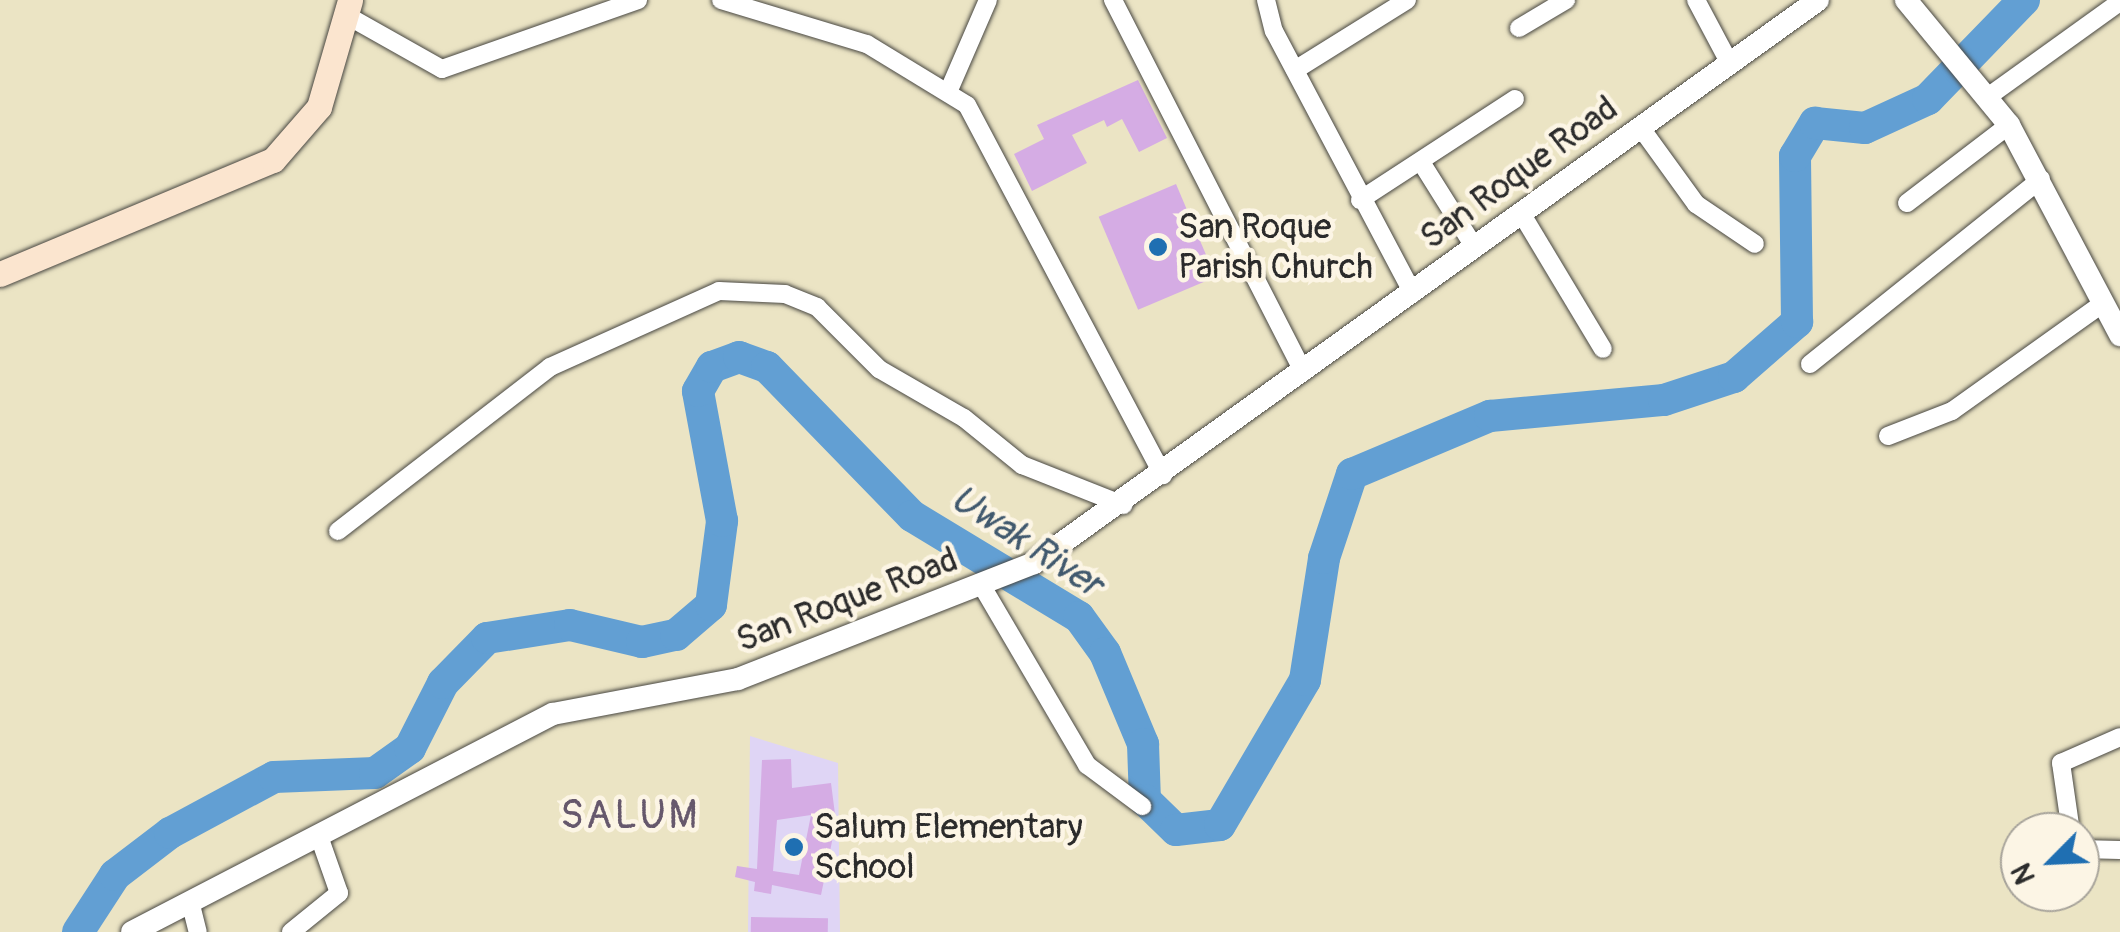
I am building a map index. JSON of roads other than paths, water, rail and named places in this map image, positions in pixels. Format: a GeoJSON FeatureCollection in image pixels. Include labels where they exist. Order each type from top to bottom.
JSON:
{"type":"FeatureCollection","features":[{"type":"Feature","properties":{"kind":"main road"},"geometry":{"type":"LineString","coordinates":[[0,274],[273,160],[320,107],[348,7]]}},
{"type":"Feature","properties":{"kind":"street"},"geometry":{"type":"LineString","coordinates":[[348,7],[442,69],[638,0]]}},
{"type":"Feature","properties":{"kind":"street"},"geometry":{"type":"LineString","coordinates":[[721,0],[866,44],[949,90],[986,136],[1163,475]]}},
{"type":"Feature","properties":{"kind":"street"},"geometry":{"type":"LineString","coordinates":[[949,90],[988,0]]}},
{"type":"Feature","properties":{"kind":"street"},"geometry":{"type":"LineString","coordinates":[[1113,0],[1303,372]]}},
{"type":"Feature","properties":{"kind":"street"},"geometry":{"type":"LineString","coordinates":[[1266,0],[1294,70],[1412,293]]}},
{"type":"Feature","properties":{"kind":"street"},"geometry":{"type":"LineString","coordinates":[[1294,70],[1408,0]]}},
{"type":"Feature","properties":{"kind":"street"},"geometry":{"type":"LineString","coordinates":[[1518,28],[1566,0]]}},
{"type":"Feature","properties":{"kind":"street"},"geometry":{"type":"LineString","coordinates":[[1696,0],[1729,62]]}},
{"type":"Feature","properties":{"kind":"street","name":"San Roque Road"},"geometry":{"type":"LineString","coordinates":[[132,932],[320,839],[565,710],[738,680],[1034,564],[1123,505],[1818,0]]}},
{"type":"Feature","properties":{"kind":"street"},"geometry":{"type":"LineString","coordinates":[[1888,436],[1952,410],[2114,320],[2009,125],[1972,74],[1906,0]]}},
{"type":"Feature","properties":{"kind":"street"},"geometry":{"type":"LineString","coordinates":[[1988,96],[2120,2]]}},
{"type":"Feature","properties":{"kind":"street"},"geometry":{"type":"LineString","coordinates":[[1360,200],[1515,99]]}},
{"type":"Feature","properties":{"kind":"street"},"geometry":{"type":"LineString","coordinates":[[1907,202],[2009,125]]}},
{"type":"Feature","properties":{"kind":"street"},"geometry":{"type":"LineString","coordinates":[[1641,128],[1696,204],[1755,244]]}},
{"type":"Feature","properties":{"kind":"street"},"geometry":{"type":"LineString","coordinates":[[1422,162],[1475,248]]}},
{"type":"Feature","properties":{"kind":"street"},"geometry":{"type":"LineString","coordinates":[[1810,364],[2041,180]]}},
{"type":"Feature","properties":{"kind":"street"},"geometry":{"type":"LineString","coordinates":[[1523,216],[1602,349]]}},
{"type":"Feature","properties":{"kind":"street"},"geometry":{"type":"LineString","coordinates":[[338,531],[550,367],[719,292],[784,294],[817,307],[879,370],[1022,466],[1123,505]]}},
{"type":"Feature","properties":{"kind":"street"},"geometry":{"type":"LineString","coordinates":[[993,581],[1087,764],[1142,806]]}},
{"type":"Feature","properties":{"kind":"street"},"geometry":{"type":"LineString","coordinates":[[2068,812],[2061,763],[2120,737]]}},
{"type":"Feature","properties":{"kind":"street"},"geometry":{"type":"LineString","coordinates":[[291,932],[339,892],[320,839]]}},
{"type":"Feature","properties":{"kind":"street"},"geometry":{"type":"LineString","coordinates":[[190,902],[198,932]]}},
{"type":"Feature","properties":{"kind":"waterway","name":"Uwak River"},"geometry":{"type":"LineString","coordinates":[[78,932],[115,875],[170,833],[274,777],[375,773],[410,748],[443,683],[487,638],[570,625],[642,642],[676,635],[711,605],[722,521],[698,391],[712,367],[739,357],[767,367],[912,516],[1079,617],[1105,653],[1143,744],[1145,800],[1176,830],[1220,825],[1305,680],[1324,558],[1352,474],[1490,416],[1664,400],[1734,377],[1797,322],[1795,156],[1815,123],[1865,128],[1928,99],[2024,0]]}},
{"type":"Feature","properties":{"kind":"place","name":"San Roque Parish Church"},"geometry":{"type":"Point","coordinates":[1158,247]}},
{"type":"Feature","properties":{"kind":"place","name":"Salum Elementary School"},"geometry":{"type":"Point","coordinates":[794,847]}},
{"type":"Feature","properties":{"kind":"district","name":"SALUM"},"geometry":{"type":"Point","coordinates":[630,816]}}]}
